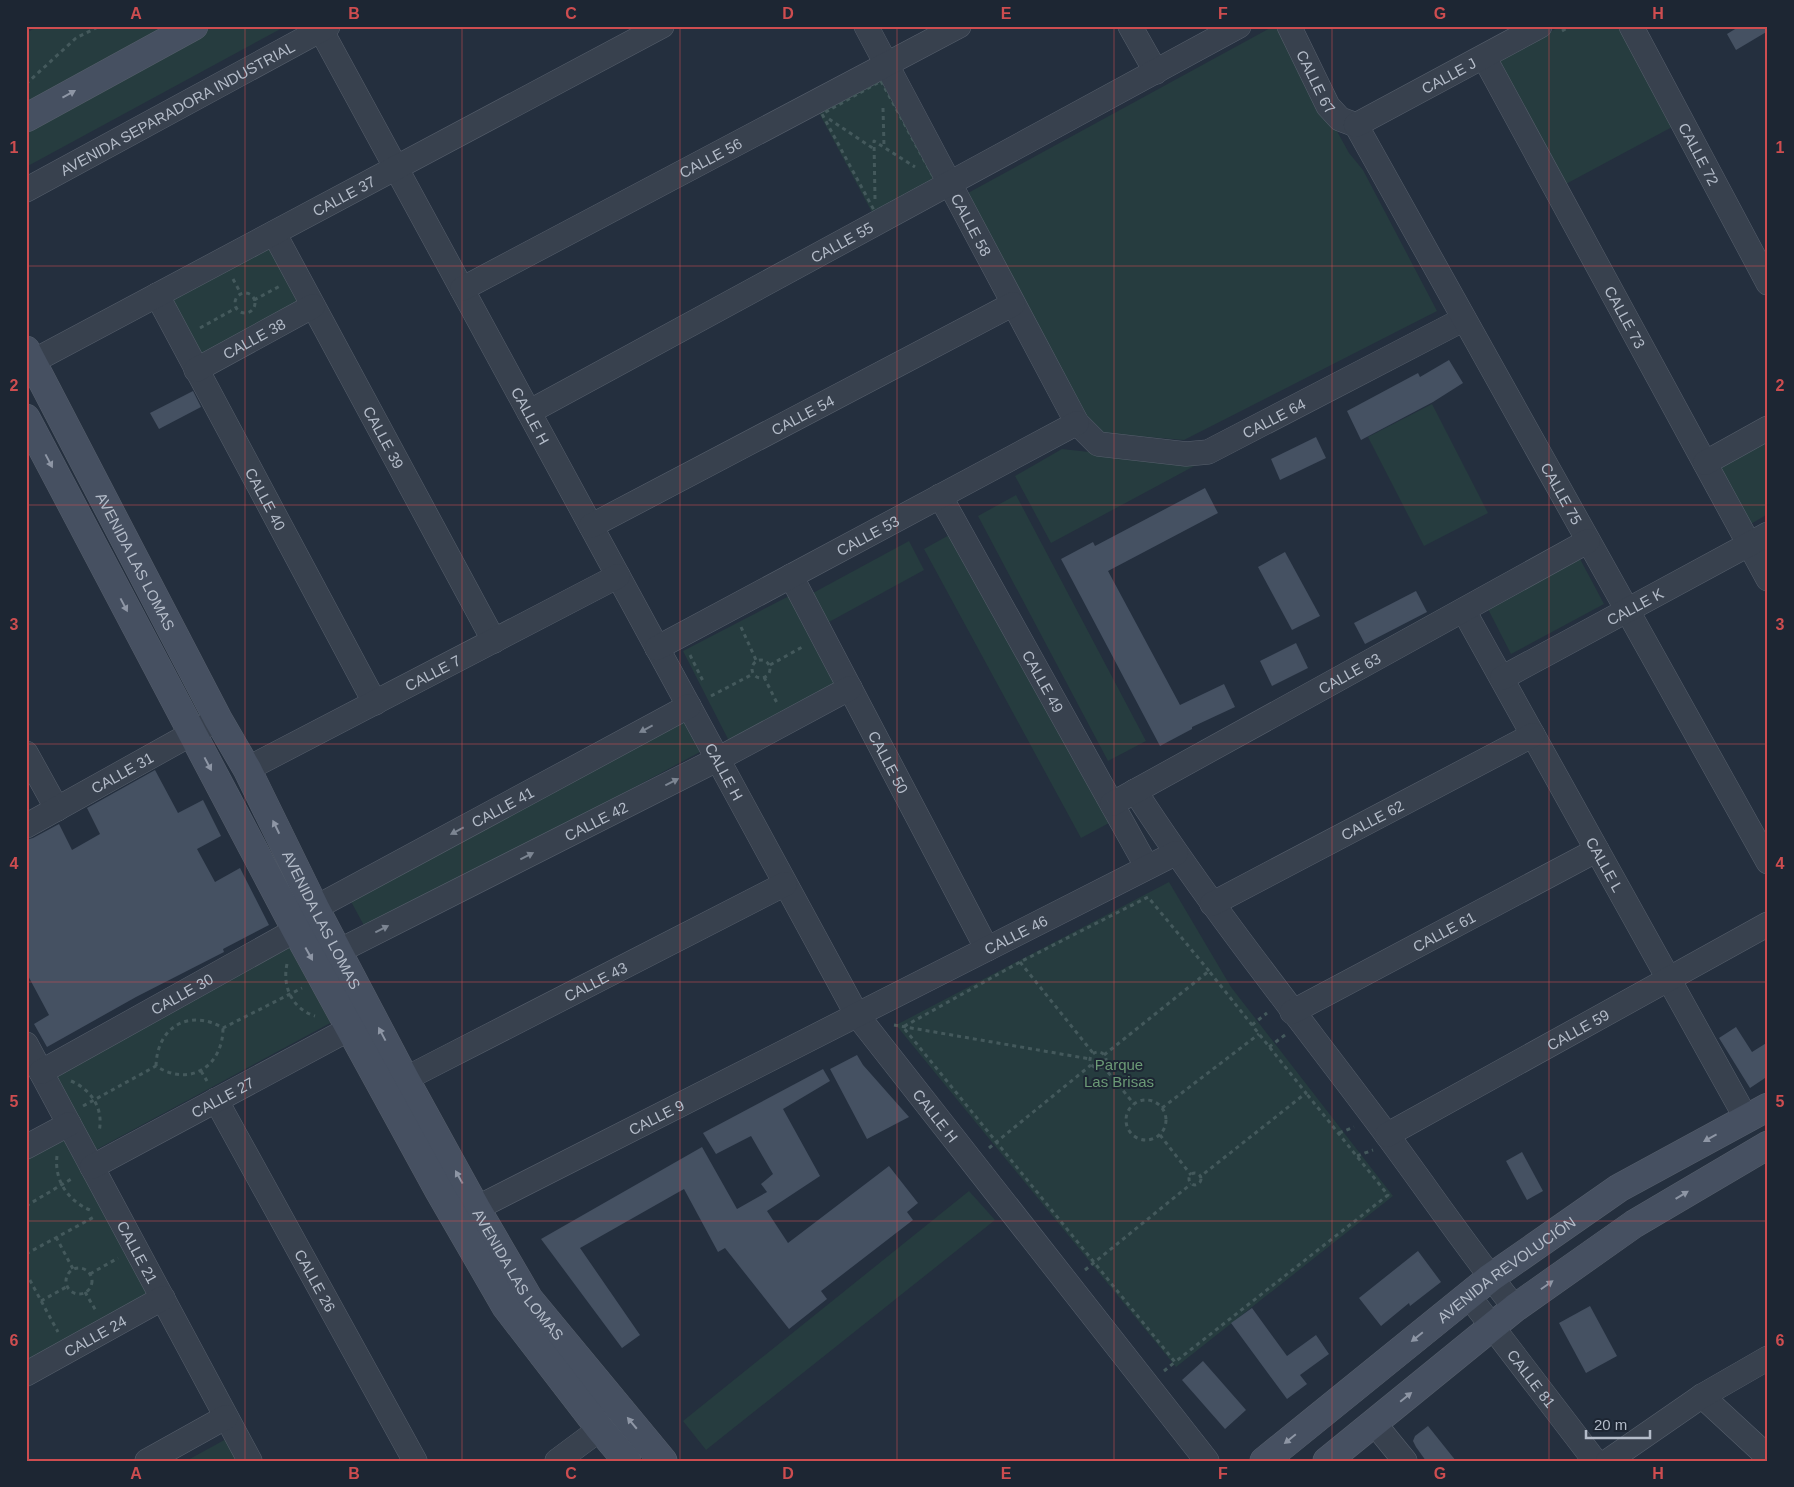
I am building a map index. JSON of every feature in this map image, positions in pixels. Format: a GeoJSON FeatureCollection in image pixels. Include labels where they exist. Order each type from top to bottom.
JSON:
{"type":"FeatureCollection","features":[{"type":"Feature","properties":{"kind":"street"},"geometry":{"type":"LineString","coordinates":[[26,118],[194,26]]}},
{"type":"Feature","properties":{"kind":"street","name":"CALLE 37"},"geometry":{"type":"LineString","coordinates":[[28,359],[157,296],[662,26]]}},
{"type":"Feature","properties":{"kind":"street","name":"CALLE 58"},"geometry":{"type":"LineString","coordinates":[[866,26],[939,181],[1013,304],[1076,423]]}},
{"type":"Feature","properties":{"kind":"street","name":"CALLE 56"},"geometry":{"type":"LineString","coordinates":[[462,289],[819,108],[886,65],[960,26]]}},
{"type":"Feature","properties":{"kind":"street"},"geometry":{"type":"LineString","coordinates":[[1130,26],[1156,72]]}},
{"type":"Feature","properties":{"kind":"street","name":"CALLE 55"},"geometry":{"type":"LineString","coordinates":[[529,412],[939,181],[1156,72],[1239,26]]}},
{"type":"Feature","properties":{"kind":"street","name":"CALLE 67"},"geometry":{"type":"LineString","coordinates":[[1288,26],[1328,106],[1340,119],[1356,125]]}},
{"type":"Feature","properties":{"kind":"street","name":"CALLE 72"},"geometry":{"type":"LineString","coordinates":[[1631,26],[1768,283]]}},
{"type":"Feature","properties":{"kind":"street","name":"CALLE H"},"geometry":{"type":"LineString","coordinates":[[324,28],[396,168],[857,1015],[1207,1461]]}},
{"type":"Feature","properties":{"kind":"street","name":"AVENIDA SEPARADORA INDUSTRIAL"},"geometry":{"type":"LineString","coordinates":[[26,190],[324,28]]}},
{"type":"Feature","properties":{"kind":"street","name":"CALLE J"},"geometry":{"type":"LineString","coordinates":[[1356,125],[1484,57],[1547,31]]}},
{"type":"Feature","properties":{"kind":"street","name":"CALLE 73"},"geometry":{"type":"LineString","coordinates":[[1484,57],[1705,463],[1758,539],[1768,579]]}},
{"type":"Feature","properties":{"kind":"street","name":"CALLE 75"},"geometry":{"type":"LineString","coordinates":[[1356,125],[1768,862]]}},
{"type":"Feature","properties":{"kind":"street","name":"CALLE 39"},"geometry":{"type":"LineString","coordinates":[[274,233],[494,641]]}},
{"type":"Feature","properties":{"kind":"street","name":"CALLE 40"},"geometry":{"type":"LineString","coordinates":[[157,296],[375,703]]}},
{"type":"Feature","properties":{"kind":"street","name":"CALLE 54"},"geometry":{"type":"LineString","coordinates":[[591,526],[1013,304]]}},
{"type":"Feature","properties":{"kind":"street","name":"CALLE 38"},"geometry":{"type":"LineString","coordinates":[[196,370],[313,306]]}},
{"type":"Feature","properties":{"kind":"street","name":"CALLE 64"},"geometry":{"type":"LineString","coordinates":[[1076,423],[1098,444],[1186,454],[1208,452],[1464,319]]}},
{"type":"Feature","properties":{"kind":"street","name":"AVENIDA LAS LOMAS"},"geometry":{"type":"LineString","coordinates":[[28,359],[218,719],[247,770],[315,908],[405,1079],[506,1307],[627,1461]]}},
{"type":"Feature","properties":{"kind":"street","name":"AVENIDA LAS LOMAS"},"geometry":{"type":"LineString","coordinates":[[26,418],[296,930],[351,1028],[466,1214],[529,1299],[664,1461]]}},
{"type":"Feature","properties":{"kind":"street","name":"CALLE 53"},"geometry":{"type":"LineString","coordinates":[[657,648],[1076,423]]}},
{"type":"Feature","properties":{"kind":"street"},"geometry":{"type":"LineString","coordinates":[[1705,463],[1768,428]]}},
{"type":"Feature","properties":{"kind":"street","name":"CALLE 49"},"geometry":{"type":"LineString","coordinates":[[940,496],[1147,867]]}},
{"type":"Feature","properties":{"kind":"street","name":"CALLE K"},"geometry":{"type":"LineString","coordinates":[[1502,678],[1758,539]]}},
{"type":"Feature","properties":{"kind":"street","name":"CALLE 63"},"geometry":{"type":"LineString","coordinates":[[1112,804],[1588,541]]}},
{"type":"Feature","properties":{"kind":"street","name":"CALLE 7"},"geometry":{"type":"LineString","coordinates":[[247,770],[618,576]]}},
{"type":"Feature","properties":{"kind":"street","name":"CALLE 50"},"geometry":{"type":"LineString","coordinates":[[791,576],[850,688],[995,945]]}},
{"type":"Feature","properties":{"kind":"street","name":"CALLE L"},"geometry":{"type":"LineString","coordinates":[[1464,611],[1669,978],[1757,1112]]}},
{"type":"Feature","properties":{"kind":"street","name":"CALLE 42"},"geometry":{"type":"LineString","coordinates":[[338,951],[718,759],[850,688]]}},
{"type":"Feature","properties":{"kind":"street","name":"CALLE 41"},"geometry":{"type":"LineString","coordinates":[[315,908],[689,706]]}},
{"type":"Feature","properties":{"kind":"street","name":"CALLE 31"},"geometry":{"type":"LineString","coordinates":[[26,826],[218,719]]}},
{"type":"Feature","properties":{"kind":"street","name":"CALLE 62"},"geometry":{"type":"LineString","coordinates":[[1212,904],[1533,735]]}},
{"type":"Feature","properties":{"kind":"street"},"geometry":{"type":"LineString","coordinates":[[26,753],[57,808]]}},
{"type":"Feature","properties":{"kind":"street"},"geometry":{"type":"LineString","coordinates":[[1136,791],[1212,904],[1387,1136],[1490,1278],[1515,1308]]}},
{"type":"Feature","properties":{"kind":"street","name":"CALLE 61"},"geometry":{"type":"LineString","coordinates":[[1292,1012],[1597,850]]}},
{"type":"Feature","properties":{"kind":"street","name":"CALLE 46"},"geometry":{"type":"LineString","coordinates":[[857,1015],[1176,853]]}},
{"type":"Feature","properties":{"kind":"street","name":"CALLE 43"},"geometry":{"type":"LineString","coordinates":[[405,1079],[786,884]]}},
{"type":"Feature","properties":{"kind":"street","name":"CALLE 30"},"geometry":{"type":"LineString","coordinates":[[41,1072],[296,930],[315,908]]}},
{"type":"Feature","properties":{"kind":"street","name":"CALLE 59"},"geometry":{"type":"LineString","coordinates":[[1387,1136],[1768,924]]}},
{"type":"Feature","properties":{"kind":"street","name":"CALLE 9"},"geometry":{"type":"LineString","coordinates":[[466,1214],[857,1015]]}},
{"type":"Feature","properties":{"kind":"street","name":"CALLE 27"},"geometry":{"type":"LineString","coordinates":[[92,1167],[212,1092],[351,1028]]}},
{"type":"Feature","properties":{"kind":"street","name":"CALLE 21"},"geometry":{"type":"LineString","coordinates":[[26,1044],[92,1167],[107,1210],[163,1298],[250,1461]]}},
{"type":"Feature","properties":{"kind":"street","name":"CALLE 26"},"geometry":{"type":"LineString","coordinates":[[212,1092],[415,1461]]}},
{"type":"Feature","properties":{"kind":"street","name":"AVENIDA REVOLUCIÓN"},"geometry":{"type":"LineString","coordinates":[[1264,1461],[1490,1278],[1619,1188],[1757,1112]]}},
{"type":"Feature","properties":{"kind":"street"},"geometry":{"type":"LineString","coordinates":[[26,1147],[67,1120]]}},
{"type":"Feature","properties":{"kind":"street"},"geometry":{"type":"LineString","coordinates":[[1328,1461],[1515,1308],[1634,1224],[1768,1144]]}},
{"type":"Feature","properties":{"kind":"street","name":"CALLE 81"},"geometry":{"type":"LineString","coordinates":[[1468,1296],[1493,1326],[1595,1461]]}},
{"type":"Feature","properties":{"kind":"street","name":"CALLE 24"},"geometry":{"type":"LineString","coordinates":[[26,1374],[163,1298]]}},
{"type":"Feature","properties":{"kind":"street"},"geometry":{"type":"LineString","coordinates":[[1608,1461],[1702,1396],[1768,1358]]}},
{"type":"Feature","properties":{"kind":"street"},"geometry":{"type":"LineString","coordinates":[[1702,1396],[1768,1457]]}},
{"type":"Feature","properties":{"kind":"street"},"geometry":{"type":"LineString","coordinates":[[156,1458],[226,1417]]}},
{"type":"Feature","properties":{"kind":"street"},"geometry":{"type":"LineString","coordinates":[[1374,1423],[1405,1461]]}},
{"type":"Feature","properties":{"kind":"street"},"geometry":{"type":"LineString","coordinates":[[557,1461],[600,1429]]}},
{"type":"Feature","properties":{"kind":"path"},"geometry":{"type":"LineString","coordinates":[[26,84],[76,38],[100,26]]}},
{"type":"Feature","properties":{"kind":"path"},"geometry":{"type":"LineString","coordinates":[[1547,31],[1571,26]]}},
{"type":"Feature","properties":{"kind":"path"},"geometry":{"type":"LineString","coordinates":[[819,108],[882,81],[939,181],[876,218]]}},
{"type":"Feature","properties":{"kind":"path"},"geometry":{"type":"LineString","coordinates":[[819,108],[874,149]]}},
{"type":"Feature","properties":{"kind":"path"},"geometry":{"type":"LineString","coordinates":[[819,108],[876,218]]}},
{"type":"Feature","properties":{"kind":"path"},"geometry":{"type":"LineString","coordinates":[[876,218],[874,141],[920,170]]}},
{"type":"Feature","properties":{"kind":"path"},"geometry":{"type":"LineString","coordinates":[[231,276],[241,294]]}},
{"type":"Feature","properties":{"kind":"path"},"geometry":{"type":"LineString","coordinates":[[254,300],[298,277]]}},
{"type":"Feature","properties":{"kind":"path"},"geometry":{"type":"LineString","coordinates":[[241,294],[250,295],[254,300],[254,306],[250,311],[241,312],[236,308],[235,301],[241,294]]}},
{"type":"Feature","properties":{"kind":"path"},"geometry":{"type":"LineString","coordinates":[[198,329],[236,308]]}},
{"type":"Feature","properties":{"kind":"path"},"geometry":{"type":"LineString","coordinates":[[732,631],[749,622]]}},
{"type":"Feature","properties":{"kind":"path"},"geometry":{"type":"LineString","coordinates":[[741,626],[756,660]]}},
{"type":"Feature","properties":{"kind":"path"},"geometry":{"type":"LineString","coordinates":[[770,665],[812,641]]}},
{"type":"Feature","properties":{"kind":"path"},"geometry":{"type":"LineString","coordinates":[[698,649],[689,654],[715,704]]}},
{"type":"Feature","properties":{"kind":"path"},"geometry":{"type":"LineString","coordinates":[[756,660],[762,659],[770,665]]}},
{"type":"Feature","properties":{"kind":"path"},"geometry":{"type":"LineString","coordinates":[[756,660],[752,668],[753,674],[758,678],[769,674],[770,665]]}},
{"type":"Feature","properties":{"kind":"path"},"geometry":{"type":"LineString","coordinates":[[711,696],[753,674]]}},
{"type":"Feature","properties":{"kind":"path"},"geometry":{"type":"LineString","coordinates":[[764,677],[780,708]]}},
{"type":"Feature","properties":{"kind":"path"},"geometry":{"type":"LineString","coordinates":[[1148,897],[1388,1195],[1175,1362],[903,1027],[1020,962],[1148,897]]}},
{"type":"Feature","properties":{"kind":"path"},"geometry":{"type":"LineString","coordinates":[[995,945],[1020,962],[1093,1053]]}},
{"type":"Feature","properties":{"kind":"path"},"geometry":{"type":"LineString","coordinates":[[1104,1055],[1209,971]]}},
{"type":"Feature","properties":{"kind":"path"},"geometry":{"type":"LineString","coordinates":[[223,1028],[322,978]]}},
{"type":"Feature","properties":{"kind":"path"},"geometry":{"type":"LineString","coordinates":[[156,1066],[156,1054],[160,1043],[176,1025],[185,1021],[205,1020],[223,1028]]}},
{"type":"Feature","properties":{"kind":"path"},"geometry":{"type":"LineString","coordinates":[[894,1025],[1090,1059]]}},
{"type":"Feature","properties":{"kind":"path"},"geometry":{"type":"LineString","coordinates":[[156,1066],[173,1074],[192,1074],[201,1070],[210,1064],[221,1048],[223,1028]]}},
{"type":"Feature","properties":{"kind":"path"},"geometry":{"type":"LineString","coordinates":[[1162,1108],[1259,1034]]}},
{"type":"Feature","properties":{"kind":"path"},"geometry":{"type":"LineString","coordinates":[[1093,1053],[1098,1052],[1104,1055],[1106,1059],[1103,1066]]}},
{"type":"Feature","properties":{"kind":"path"},"geometry":{"type":"LineString","coordinates":[[1091,1065],[1090,1059],[1093,1053]]}},
{"type":"Feature","properties":{"kind":"path"},"geometry":{"type":"LineString","coordinates":[[1091,1065],[1096,1068],[1103,1066]]}},
{"type":"Feature","properties":{"kind":"path"},"geometry":{"type":"LineString","coordinates":[[972,1162],[1091,1065]]}},
{"type":"Feature","properties":{"kind":"path"},"geometry":{"type":"LineString","coordinates":[[107,1210],[88,1210],[68,1196],[61,1185],[56,1163],[67,1120],[156,1066]]}},
{"type":"Feature","properties":{"kind":"path"},"geometry":{"type":"LineString","coordinates":[[1103,1066],[1134,1104]]}},
{"type":"Feature","properties":{"kind":"path"},"geometry":{"type":"LineString","coordinates":[[201,1070],[212,1092]]}},
{"type":"Feature","properties":{"kind":"path"},"geometry":{"type":"LineString","coordinates":[[1201,1176],[1306,1093]]}},
{"type":"Feature","properties":{"kind":"path"},"geometry":{"type":"LineString","coordinates":[[1148,1099],[1154,1101],[1162,1108],[1166,1116],[1166,1123],[1160,1135],[1147,1141],[1134,1137],[1130,1132],[1126,1119],[1127,1113],[1134,1104],[1148,1099]]}},
{"type":"Feature","properties":{"kind":"path"},"geometry":{"type":"LineString","coordinates":[[1160,1135],[1191,1175]]}},
{"type":"Feature","properties":{"kind":"path"},"geometry":{"type":"LineString","coordinates":[[26,1206],[92,1167]]}},
{"type":"Feature","properties":{"kind":"path"},"geometry":{"type":"LineString","coordinates":[[1192,1184],[1189,1180],[1191,1175],[1196,1172],[1201,1176]]}},
{"type":"Feature","properties":{"kind":"path"},"geometry":{"type":"LineString","coordinates":[[1068,1284],[1192,1184],[1199,1184],[1202,1180],[1201,1176]]}},
{"type":"Feature","properties":{"kind":"path"},"geometry":{"type":"LineString","coordinates":[[26,1254],[107,1210]]}},
{"type":"Feature","properties":{"kind":"path"},"geometry":{"type":"LineString","coordinates":[[56,1237],[73,1269]]}},
{"type":"Feature","properties":{"kind":"path"},"geometry":{"type":"LineString","coordinates":[[90,1274],[123,1255]]}},
{"type":"Feature","properties":{"kind":"path"},"geometry":{"type":"LineString","coordinates":[[84,1268],[90,1274],[91,1286],[85,1292],[77,1293],[70,1290],[67,1278],[73,1269],[84,1268]]}},
{"type":"Feature","properties":{"kind":"path"},"geometry":{"type":"LineString","coordinates":[[26,1274],[69,1350]]}},
{"type":"Feature","properties":{"kind":"path"},"geometry":{"type":"LineString","coordinates":[[41,1301],[68,1286]]}},
{"type":"Feature","properties":{"kind":"path"},"geometry":{"type":"LineString","coordinates":[[85,1292],[100,1318]]}},
{"type":"Feature","properties":{"kind":"green space"},"geometry":{"type":"Polygon","coordinates":[[[39,26],[176,26],[26,108],[26,33],[39,26]]]}},
{"type":"Feature","properties":{"kind":"green space"},"geometry":{"type":"Polygon","coordinates":[[[212,26],[286,26],[26,167],[26,128],[212,26]]]}},
{"type":"Feature","properties":{"kind":"green space"},"geometry":{"type":"Polygon","coordinates":[[[1274,26],[1279,26],[1349,153],[1363,170],[1437,311],[1184,440],[1099,433],[1090,425],[968,193],[1274,26]]]}},
{"type":"Feature","properties":{"kind":"green space"},"geometry":{"type":"Polygon","coordinates":[[[1561,26],[1620,26],[1674,126],[1564,185],[1499,59],[1561,26]]]}},
{"type":"Feature","properties":{"kind":"green space"},"geometry":{"type":"Polygon","coordinates":[[[882,76],[939,181],[874,216],[818,111],[882,76]]]}},
{"type":"Feature","properties":{"kind":"green space"},"geometry":{"type":"Polygon","coordinates":[[[273,243],[304,302],[199,358],[168,299],[273,243]]]}},
{"type":"Feature","properties":{"kind":"green space"},"geometry":{"type":"Polygon","coordinates":[[[1432,404],[1488,513],[1424,546],[1368,437],[1432,404]]]}},
{"type":"Feature","properties":{"kind":"green space"},"geometry":{"type":"Polygon","coordinates":[[[1768,427],[1768,514],[1749,525],[1712,457],[1768,427]]]}},
{"type":"Feature","properties":{"kind":"green space"},"geometry":{"type":"Polygon","coordinates":[[[1062,449],[1198,464],[1051,543],[1015,476],[1062,449]]]}},
{"type":"Feature","properties":{"kind":"green space"},"geometry":{"type":"Polygon","coordinates":[[[1016,495],[1146,741],[1108,761],[978,516],[1016,495]]]}},
{"type":"Feature","properties":{"kind":"green space"},"geometry":{"type":"Polygon","coordinates":[[[951,534],[1109,823],[1081,838],[924,549],[951,534]]]}},
{"type":"Feature","properties":{"kind":"green space"},"geometry":{"type":"Polygon","coordinates":[[[909,541],[924,570],[829,622],[813,593],[909,541]]]}},
{"type":"Feature","properties":{"kind":"green space"},"geometry":{"type":"Polygon","coordinates":[[[1580,559],[1604,604],[1511,654],[1488,609],[1580,559]]]}},
{"type":"Feature","properties":{"kind":"green space"},"geometry":{"type":"Polygon","coordinates":[[[793,594],[839,684],[729,741],[683,651],[793,594]]]}},
{"type":"Feature","properties":{"kind":"green space"},"geometry":{"type":"Polygon","coordinates":[[[681,717],[700,752],[367,931],[348,896],[681,717]]]}},
{"type":"Feature","properties":{"kind":"green space","name":"Parque Las Brisas"},"geometry":{"type":"Polygon","coordinates":[[[1169,882],[1231,987],[1393,1196],[1176,1367],[896,1025],[1169,882]]]}},
{"type":"Feature","properties":{"kind":"green space"},"geometry":{"type":"Polygon","coordinates":[[[294,945],[334,1021],[92,1152],[52,1077],[294,945]]]}},
{"type":"Feature","properties":{"kind":"green space"},"geometry":{"type":"Polygon","coordinates":[[[62,1134],[149,1296],[26,1363],[26,1154],[62,1134]]]}},
{"type":"Feature","properties":{"kind":"green space"},"geometry":{"type":"Polygon","coordinates":[[[969,1191],[995,1220],[706,1450],[683,1421],[969,1191]]]}},
{"type":"Feature","properties":{"kind":"green space"},"geometry":{"type":"Polygon","coordinates":[[[228,1438],[240,1461],[186,1461],[228,1438]]]}},
{"type":"Feature","properties":{"kind":"building"},"geometry":{"type":"Polygon","coordinates":[[[1740,26],[1768,26],[1768,31],[1736,50],[1727,34],[1740,26]]]}},
{"type":"Feature","properties":{"kind":"building"},"geometry":{"type":"Polygon","coordinates":[[[1449,360],[1463,383],[1433,402],[1361,440],[1347,411],[1418,373],[1420,377],[1449,360]]]}},
{"type":"Feature","properties":{"kind":"building"},"geometry":{"type":"Polygon","coordinates":[[[193,391],[201,407],[159,429],[150,413],[193,391]]]}},
{"type":"Feature","properties":{"kind":"building"},"geometry":{"type":"Polygon","coordinates":[[[1316,437],[1326,458],[1280,480],[1271,459],[1316,437]]]}},
{"type":"Feature","properties":{"kind":"building"},"geometry":{"type":"Polygon","coordinates":[[[1205,488],[1218,513],[1108,571],[1180,705],[1224,684],[1235,707],[1192,727],[1192,729],[1160,746],[1061,559],[1093,542],[1095,546],[1205,488]]]}},
{"type":"Feature","properties":{"kind":"building"},"geometry":{"type":"Polygon","coordinates":[[[1285,552],[1320,616],[1292,630],[1258,567],[1285,552]]]}},
{"type":"Feature","properties":{"kind":"building"},"geometry":{"type":"Polygon","coordinates":[[[1416,591],[1427,612],[1365,644],[1354,623],[1416,591]]]}},
{"type":"Feature","properties":{"kind":"building"},"geometry":{"type":"Polygon","coordinates":[[[1296,643],[1308,668],[1272,686],[1260,661],[1296,643]]]}},
{"type":"Feature","properties":{"kind":"building"},"geometry":{"type":"Polygon","coordinates":[[[155,770],[178,813],[203,800],[221,836],[197,849],[215,882],[240,868],[269,925],[223,949],[224,952],[136,997],[47,1047],[34,1024],[49,1015],[26,972],[26,840],[59,824],[72,850],[100,834],[87,808],[155,770]]]}},
{"type":"Feature","properties":{"kind":"building"},"geometry":{"type":"Polygon","coordinates":[[[1736,1027],[1752,1052],[1768,1042],[1768,1076],[1750,1088],[1719,1038],[1736,1027]]]}},
{"type":"Feature","properties":{"kind":"building"},"geometry":{"type":"Polygon","coordinates":[[[857,1055],[863,1065],[909,1117],[867,1139],[830,1069],[857,1055]]]}},
{"type":"Feature","properties":{"kind":"building"},"geometry":{"type":"Polygon","coordinates":[[[823,1069],[830,1081],[783,1109],[820,1176],[767,1211],[788,1243],[889,1166],[918,1203],[907,1212],[913,1220],[821,1291],[827,1299],[789,1329],[725,1248],[718,1252],[684,1189],[580,1248],[640,1335],[622,1348],[541,1239],[702,1147],[737,1209],[767,1192],[761,1184],[773,1174],[751,1136],[716,1154],[703,1133],[823,1069]]]}},
{"type":"Feature","properties":{"kind":"building"},"geometry":{"type":"Polygon","coordinates":[[[1522,1152],[1543,1191],[1527,1200],[1506,1161],[1522,1152]]]}},
{"type":"Feature","properties":{"kind":"building"},"geometry":{"type":"Polygon","coordinates":[[[1418,1251],[1441,1282],[1410,1306],[1409,1303],[1381,1326],[1359,1298],[1418,1251]]]}},
{"type":"Feature","properties":{"kind":"building"},"geometry":{"type":"Polygon","coordinates":[[[1590,1306],[1617,1356],[1586,1373],[1559,1323],[1590,1306]]]}},
{"type":"Feature","properties":{"kind":"building"},"geometry":{"type":"Polygon","coordinates":[[[1252,1308],[1287,1356],[1316,1335],[1329,1354],[1300,1375],[1307,1384],[1287,1399],[1231,1323],[1252,1308]]]}},
{"type":"Feature","properties":{"kind":"building"},"geometry":{"type":"Polygon","coordinates":[[[1203,1361],[1246,1410],[1225,1429],[1182,1380],[1203,1361]]]}},
{"type":"Feature","properties":{"kind":"building"},"geometry":{"type":"Polygon","coordinates":[[[1428,1426],[1456,1461],[1426,1461],[1413,1441],[1415,1436],[1428,1426]]]}}]}
